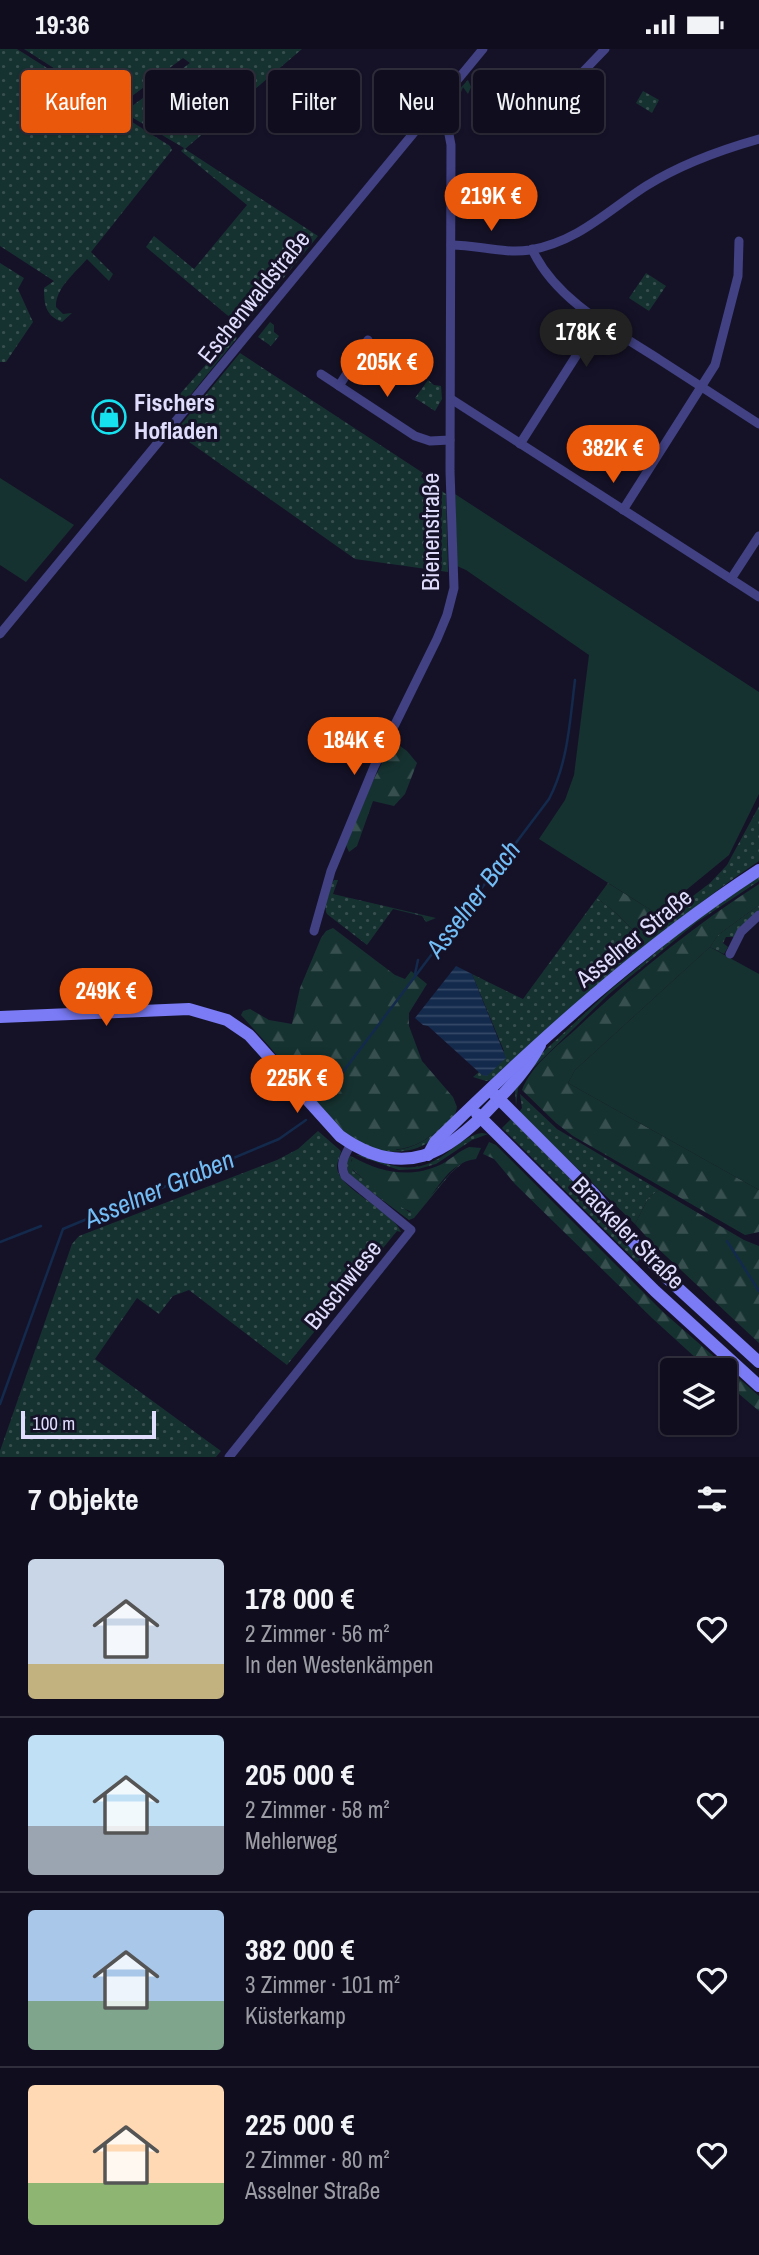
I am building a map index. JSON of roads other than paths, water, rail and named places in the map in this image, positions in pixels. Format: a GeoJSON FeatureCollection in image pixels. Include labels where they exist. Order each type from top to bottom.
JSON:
{"type":"FeatureCollection","features":[{"type":"Feature","properties":{"kind":"main road","name":"Asselner Straße"},"geometry":{"type":"LineString","coordinates":[[0,1017],[166,1009],[195,1010],[215,1015],[249,1035],[329,1126],[351,1144],[374,1154],[414,1159],[438,1152],[453,1142],[481,1118],[494,1094],[526,1055],[631,964],[712,901],[759,870]]}},
{"type":"Feature","properties":{"kind":"main road","name":"Asselner Straße"},"geometry":{"type":"LineString","coordinates":[[428,1155],[435,1142],[471,1107],[494,1094]]}},
{"type":"Feature","properties":{"kind":"main road","name":"Brackeler Straße"},"geometry":{"type":"LineString","coordinates":[[494,1094],[594,1194],[638,1248],[668,1279],[759,1362]]}},
{"type":"Feature","properties":{"kind":"main road","name":"Brackeler Straße"},"geometry":{"type":"LineString","coordinates":[[471,1107],[655,1291],[759,1386]]}},
{"type":"Feature","properties":{"kind":"street","name":"Eschenwaldstraße"},"geometry":{"type":"LineString","coordinates":[[459,78],[483,49]]}},
{"type":"Feature","properties":{"kind":"street"},"geometry":{"type":"LineString","coordinates":[[585,70],[605,49]]}},
{"type":"Feature","properties":{"kind":"street","name":"Eschenwaldstraße"},"geometry":{"type":"LineString","coordinates":[[0,634],[413,133]]}},
{"type":"Feature","properties":{"kind":"street","name":"Bienenstraße"},"geometry":{"type":"LineString","coordinates":[[314,931],[336,860],[374,767],[432,651],[452,596],[454,568],[450,440],[449,133]]}},
{"type":"Feature","properties":{"kind":"street"},"geometry":{"type":"LineString","coordinates":[[451,245],[469,245],[502,251],[532,249],[586,229],[663,176],[701,158],[759,139]]}},
{"type":"Feature","properties":{"kind":"street"},"geometry":{"type":"LineString","coordinates":[[623,510],[715,365],[738,276],[739,240]]}},
{"type":"Feature","properties":{"kind":"street"},"geometry":{"type":"LineString","coordinates":[[532,249],[538,263],[550,277],[599,320],[759,424]]}},
{"type":"Feature","properties":{"kind":"street"},"geometry":{"type":"LineString","coordinates":[[520,444],[599,320]]}},
{"type":"Feature","properties":{"kind":"street"},"geometry":{"type":"LineString","coordinates":[[339,386],[368,340]]}},
{"type":"Feature","properties":{"kind":"street"},"geometry":{"type":"LineString","coordinates":[[321,374],[415,436],[430,441],[450,440]]}},
{"type":"Feature","properties":{"kind":"street"},"geometry":{"type":"LineString","coordinates":[[451,399],[759,597]]}},
{"type":"Feature","properties":{"kind":"street"},"geometry":{"type":"LineString","coordinates":[[731,579],[759,536]]}},
{"type":"Feature","properties":{"kind":"street"},"geometry":{"type":"LineString","coordinates":[[730,954],[741,932],[759,915]]}},
{"type":"Feature","properties":{"kind":"street","name":"Buschwiese"},"geometry":{"type":"LineString","coordinates":[[229,1457],[411,1230],[345,1176],[343,1158],[351,1144]]}},
{"type":"Feature","properties":{"kind":"water"},"geometry":{"type":"Polygon","coordinates":[[[456,966],[472,974],[506,1058],[487,1076],[482,1075],[428,1026],[415,1018],[456,966]]]}},
{"type":"Feature","properties":{"kind":"waterway","name":"Asselner Bach"},"geometry":{"type":"LineString","coordinates":[[324,1097],[549,799],[564,756],[575,680]]}},
{"type":"Feature","properties":{"kind":"waterway"},"geometry":{"type":"LineString","coordinates":[[415,974],[418,960]]}},
{"type":"Feature","properties":{"kind":"waterway","name":"Asselner Graben"},"geometry":{"type":"LineString","coordinates":[[0,1404],[63,1229],[279,1139],[306,1120]]}},
{"type":"Feature","properties":{"kind":"waterway","name":"Asselner Bach"},"geometry":{"type":"LineString","coordinates":[[0,1242],[41,1226]]}},
{"type":"Feature","properties":{"kind":"waterway"},"geometry":{"type":"LineString","coordinates":[[727,1241],[759,1291]]}},
{"type":"Feature","properties":{"kind":"place","name":"Fischers Hofladen"},"geometry":{"type":"Point","coordinates":[109,417]}}]}
